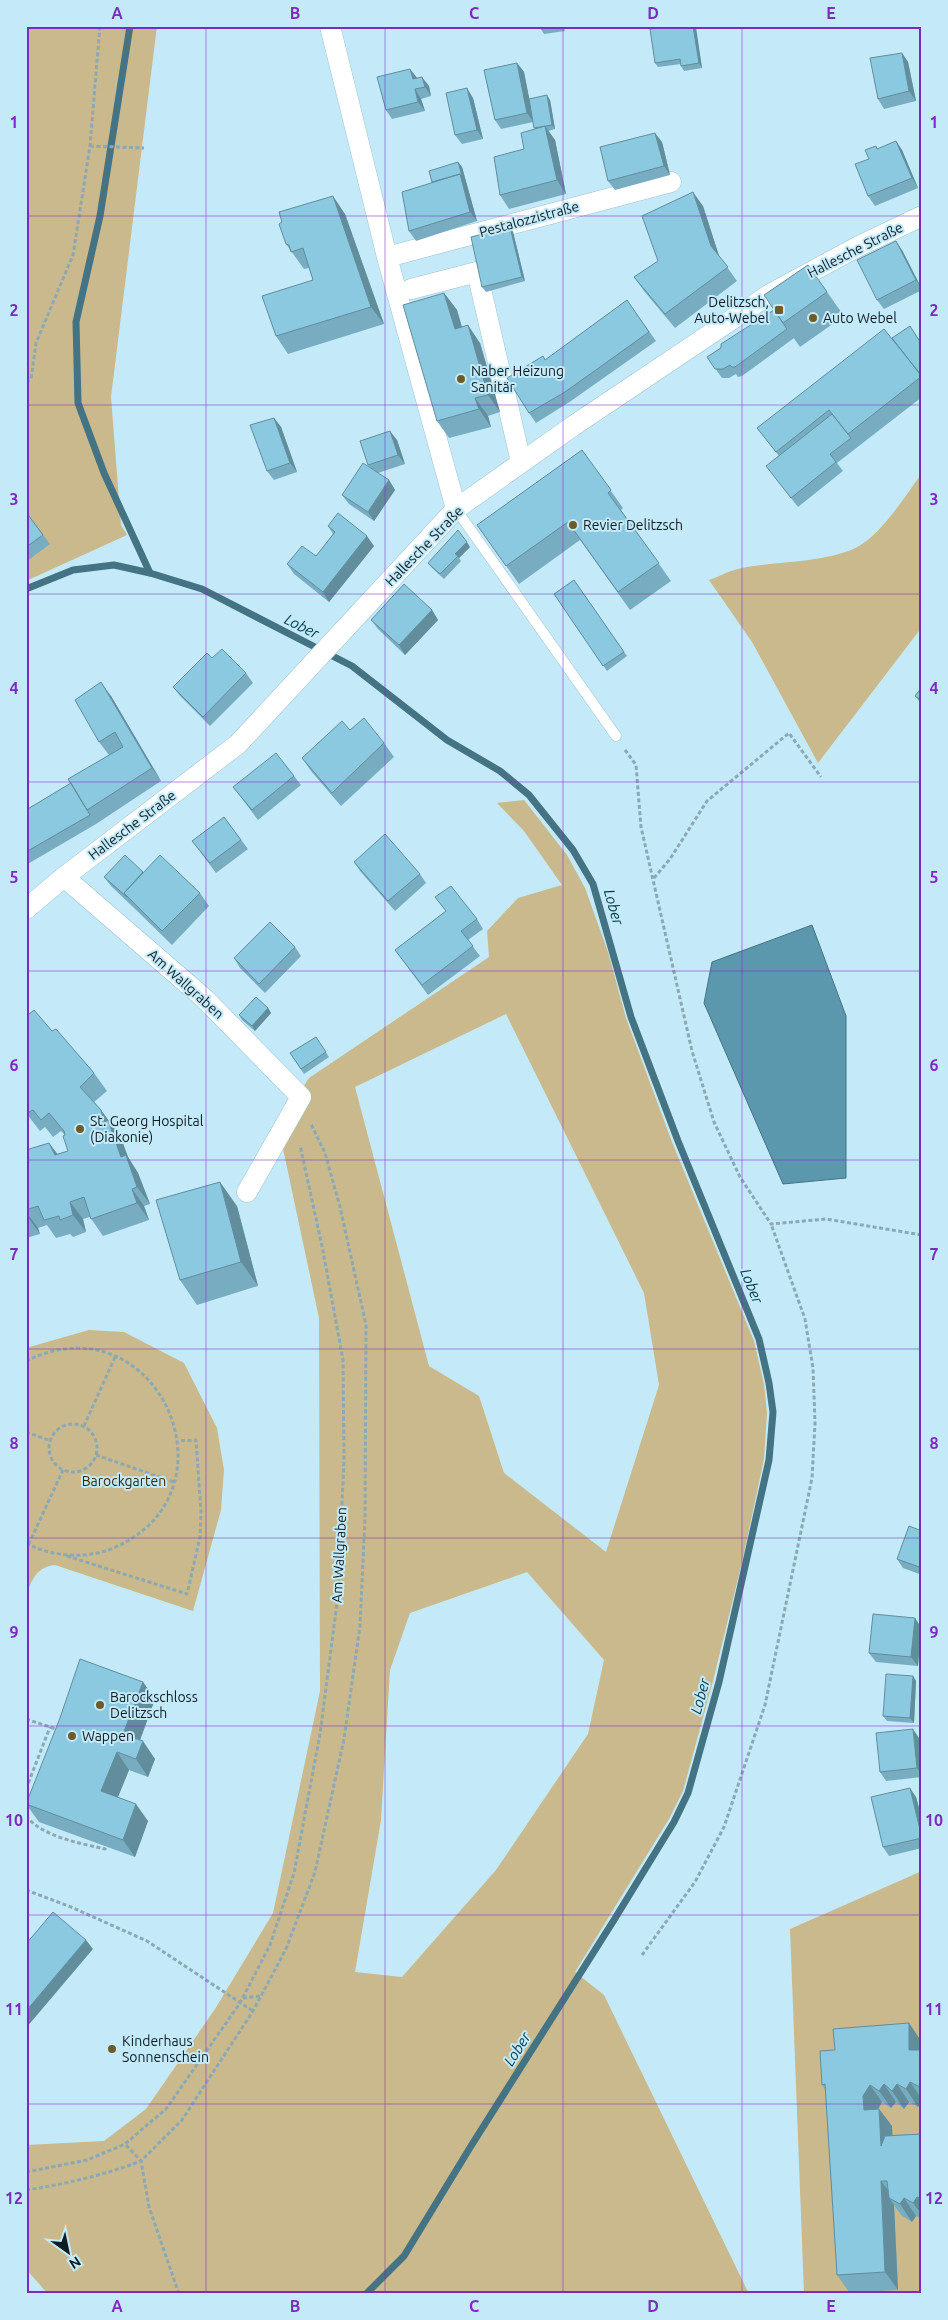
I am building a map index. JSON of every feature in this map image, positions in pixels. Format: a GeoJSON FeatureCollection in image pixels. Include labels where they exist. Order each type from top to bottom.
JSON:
{"type":"FeatureCollection","features":[{"type":"Feature","properties":{"kind":"street"},"geometry":{"type":"LineString","coordinates":[[330,26],[387,256],[456,510]]}},
{"type":"Feature","properties":{"kind":"street","name":"Pestalozzistraße"},"geometry":{"type":"LineString","coordinates":[[387,256],[671,182]]}},
{"type":"Feature","properties":{"kind":"street","name":"Hallesche Straße"},"geometry":{"type":"LineString","coordinates":[[26,909],[64,877],[238,744],[456,510],[521,462],[770,294],[859,246],[922,216]]}},
{"type":"Feature","properties":{"kind":"street"},"geometry":{"type":"LineString","coordinates":[[411,289],[477,272],[521,462]]}},
{"type":"Feature","properties":{"kind":"street","name":"Am Wallgraben"},"geometry":{"type":"LineString","coordinates":[[64,877],[206,999],[301,1097]]}},
{"type":"Feature","properties":{"kind":"street"},"geometry":{"type":"LineString","coordinates":[[247,1192],[301,1097]]}},
{"type":"Feature","properties":{"kind":"lane"},"geometry":{"type":"LineString","coordinates":[[456,510],[616,736]]}},
{"type":"Feature","properties":{"kind":"path"},"geometry":{"type":"LineString","coordinates":[[26,382],[31,380],[36,343],[73,255],[90,146],[100,26]]}},
{"type":"Feature","properties":{"kind":"path"},"geometry":{"type":"LineString","coordinates":[[90,146],[144,148]]}},
{"type":"Feature","properties":{"kind":"path"},"geometry":{"type":"LineString","coordinates":[[653,879],[670,859],[707,801],[789,734],[821,777]]}},
{"type":"Feature","properties":{"kind":"path"},"geometry":{"type":"LineString","coordinates":[[616,736],[636,765],[641,827],[692,1052],[714,1122],[740,1178],[771,1224],[805,1318],[813,1368],[815,1423],[812,1478],[765,1706],[724,1827],[695,1882],[642,1955]]}},
{"type":"Feature","properties":{"kind":"path"},"geometry":{"type":"LineString","coordinates":[[26,2190],[61,2185],[119,2170],[141,2161],[182,2120],[253,2011],[286,1949],[315,1872],[344,1739],[360,1626],[364,1519],[366,1325],[340,1207],[325,1152],[308,1118],[301,1097]]}},
{"type":"Feature","properties":{"kind":"path","name":"Am Wallgraben"},"geometry":{"type":"LineString","coordinates":[[26,2172],[87,2160],[125,2144],[166,2109],[241,2001],[270,1945],[294,1873],[320,1734],[337,1603],[344,1461],[343,1360],[323,1251],[299,1139]]}},
{"type":"Feature","properties":{"kind":"path"},"geometry":{"type":"LineString","coordinates":[[771,1224],[826,1219],[922,1235]]}},
{"type":"Feature","properties":{"kind":"path"},"geometry":{"type":"LineString","coordinates":[[26,1361],[41,1354],[70,1348],[101,1352],[115,1357],[142,1373],[153,1384],[170,1410],[178,1441],[177,1468],[169,1495],[157,1514],[143,1530],[119,1545],[91,1554],[63,1555]]}},
{"type":"Feature","properties":{"kind":"path"},"geometry":{"type":"LineString","coordinates":[[84,1426],[115,1357]]}},
{"type":"Feature","properties":{"kind":"path"},"geometry":{"type":"LineString","coordinates":[[77,1424],[84,1426],[95,1438],[96,1455],[93,1461],[83,1470],[70,1472],[63,1470],[51,1457],[51,1440],[58,1430],[64,1426],[77,1424]]}},
{"type":"Feature","properties":{"kind":"path"},"geometry":{"type":"LineString","coordinates":[[26,1432],[51,1440]]}},
{"type":"Feature","properties":{"kind":"path"},"geometry":{"type":"LineString","coordinates":[[28,1544],[187,1594],[200,1537],[201,1512],[196,1440],[178,1441]]}},
{"type":"Feature","properties":{"kind":"path"},"geometry":{"type":"LineString","coordinates":[[96,1455],[174,1482]]}},
{"type":"Feature","properties":{"kind":"path"},"geometry":{"type":"LineString","coordinates":[[26,1550],[63,1470]]}},
{"type":"Feature","properties":{"kind":"path"},"geometry":{"type":"LineString","coordinates":[[26,1719],[65,1733]]}},
{"type":"Feature","properties":{"kind":"path"},"geometry":{"type":"LineString","coordinates":[[26,1789],[50,1727]]}},
{"type":"Feature","properties":{"kind":"path"},"geometry":{"type":"LineString","coordinates":[[26,1816],[40,1828],[79,1842],[105,1849],[106,1847]]}},
{"type":"Feature","properties":{"kind":"path"},"geometry":{"type":"LineString","coordinates":[[26,1890],[71,1907],[147,1941],[241,2001],[253,2011]]}},
{"type":"Feature","properties":{"kind":"path"},"geometry":{"type":"LineString","coordinates":[[241,2001],[261,1996]]}},
{"type":"Feature","properties":{"kind":"path"},"geometry":{"type":"LineString","coordinates":[[125,2144],[141,2161],[149,2207],[179,2294]]}},
{"type":"Feature","properties":{"kind":"green space"},"geometry":{"type":"Polygon","coordinates":[[[26,26],[157,26],[111,397],[121,525],[127,535],[26,581],[26,26]]]}},
{"type":"Feature","properties":{"kind":"green space"},"geometry":{"type":"Polygon","coordinates":[[[922,473],[922,627],[818,763],[752,642],[709,580],[738,569],[818,559],[847,552],[859,546],[885,523],[922,473]]]}},
{"type":"Feature","properties":{"kind":"green space"},"geometry":{"type":"Polygon","coordinates":[[[524,800],[567,855],[585,888],[608,952],[626,1018],[672,1142],[754,1341],[764,1384],[767,1413],[764,1459],[743,1558],[713,1681],[683,1791],[669,1819],[575,1972],[604,1995],[749,2294],[48,2294],[26,2269],[26,2145],[104,2141],[146,2109],[215,2009],[273,1913],[320,1691],[319,1318],[278,1125],[309,1078],[489,957],[487,931],[518,898],[562,885],[524,831],[497,803],[524,800]],[[506,1014],[355,1087],[429,1366],[479,1396],[504,1473],[606,1552],[659,1385],[644,1293],[506,1014]],[[527,1572],[410,1613],[390,1670],[381,1820],[355,1972],[402,1977],[496,1870],[588,1734],[604,1660],[527,1572]]]}},
{"type":"Feature","properties":{"kind":"green space","name":"Barockgarten"},"geometry":{"type":"Polygon","coordinates":[[[89,1330],[124,1332],[184,1363],[217,1428],[224,1470],[221,1510],[193,1611],[55,1565],[39,1571],[26,1596],[26,1348],[89,1330]]]}},
{"type":"Feature","properties":{"kind":"green space"},"geometry":{"type":"Polygon","coordinates":[[[922,1871],[922,2294],[804,2294],[790,1929],[922,1871]]]}},
{"type":"Feature","properties":{"kind":"water"},"geometry":{"type":"Polygon","coordinates":[[[812,925],[846,1016],[846,1178],[783,1184],[704,1003],[712,962],[812,925]]]}},
{"type":"Feature","properties":{"kind":"building"},"geometry":{"type":"Polygon","coordinates":[[[541,26],[560,26],[541,29],[541,26]]]}},
{"type":"Feature","properties":{"kind":"building"},"geometry":{"type":"Polygon","coordinates":[[[667,26],[693,26],[699,63],[681,66],[680,59],[655,63],[650,29],[667,26]]]}},
{"type":"Feature","properties":{"kind":"building"},"geometry":{"type":"Polygon","coordinates":[[[902,53],[909,91],[878,99],[870,58],[902,53]]]}},
{"type":"Feature","properties":{"kind":"building"},"geometry":{"type":"Polygon","coordinates":[[[517,63],[527,113],[495,120],[484,70],[517,63]]]}},
{"type":"Feature","properties":{"kind":"building"},"geometry":{"type":"Polygon","coordinates":[[[410,69],[413,79],[422,77],[425,87],[415,89],[418,102],[386,110],[377,77],[410,69]]]}},
{"type":"Feature","properties":{"kind":"building"},"geometry":{"type":"Polygon","coordinates":[[[467,88],[477,130],[455,135],[446,93],[467,88]]]}},
{"type":"Feature","properties":{"kind":"building"},"geometry":{"type":"Polygon","coordinates":[[[547,95],[552,125],[534,128],[529,99],[547,95]]]}},
{"type":"Feature","properties":{"kind":"building"},"geometry":{"type":"Polygon","coordinates":[[[545,126],[557,180],[500,195],[494,157],[524,149],[521,133],[545,126]]]}},
{"type":"Feature","properties":{"kind":"building"},"geometry":{"type":"Polygon","coordinates":[[[655,133],[664,166],[608,181],[600,147],[655,133]]]}},
{"type":"Feature","properties":{"kind":"building"},"geometry":{"type":"Polygon","coordinates":[[[896,141],[912,178],[868,196],[855,164],[869,159],[865,150],[876,146],[877,149],[896,141]]]}},
{"type":"Feature","properties":{"kind":"building"},"geometry":{"type":"Polygon","coordinates":[[[458,162],[463,179],[460,174],[432,182],[429,171],[458,162]]]}},
{"type":"Feature","properties":{"kind":"building"},"geometry":{"type":"Polygon","coordinates":[[[460,174],[470,212],[409,231],[402,192],[460,174]]]}},
{"type":"Feature","properties":{"kind":"building"},"geometry":{"type":"Polygon","coordinates":[[[693,192],[711,246],[728,267],[665,314],[634,277],[658,261],[642,216],[693,192]]]}},
{"type":"Feature","properties":{"kind":"building"},"geometry":{"type":"Polygon","coordinates":[[[333,196],[371,307],[276,336],[262,296],[313,280],[303,248],[291,252],[289,245],[286,244],[279,224],[282,222],[279,212],[333,196]]]}},
{"type":"Feature","properties":{"kind":"building"},"geometry":{"type":"Polygon","coordinates":[[[510,227],[522,277],[482,287],[471,237],[510,227]]]}},
{"type":"Feature","properties":{"kind":"building"},"geometry":{"type":"Polygon","coordinates":[[[896,241],[916,280],[877,300],[857,260],[896,241]]]}},
{"type":"Feature","properties":{"kind":"building"},"geometry":{"type":"Polygon","coordinates":[[[808,265],[827,292],[783,323],[764,295],[808,265]]]}},
{"type":"Feature","properties":{"kind":"building","name":"Naber Heizung Sanitär"},"geometry":{"type":"Polygon","coordinates":[[[444,293],[455,329],[468,325],[488,395],[475,398],[479,409],[437,421],[403,305],[444,293]]]}},
{"type":"Feature","properties":{"kind":"building"},"geometry":{"type":"Polygon","coordinates":[[[627,300],[649,332],[565,392],[529,413],[507,378],[543,356],[545,360],[627,300]]]}},
{"type":"Feature","properties":{"kind":"building"},"geometry":{"type":"Polygon","coordinates":[[[774,310],[787,329],[735,367],[730,365],[723,369],[715,369],[707,357],[721,348],[721,344],[774,310]]]}},
{"type":"Feature","properties":{"kind":"building"},"geometry":{"type":"Polygon","coordinates":[[[910,326],[922,345],[922,377],[892,338],[910,326]]]}},
{"type":"Feature","properties":{"kind":"building"},"geometry":{"type":"Polygon","coordinates":[[[884,329],[922,376],[848,434],[829,410],[776,452],[757,428],[884,329]]]}},
{"type":"Feature","properties":{"kind":"building"},"geometry":{"type":"Polygon","coordinates":[[[832,414],[851,438],[830,454],[836,462],[791,498],[766,466],[832,414]]]}},
{"type":"Feature","properties":{"kind":"building"},"geometry":{"type":"Polygon","coordinates":[[[274,418],[290,463],[267,471],[250,425],[274,418]]]}},
{"type":"Feature","properties":{"kind":"building"},"geometry":{"type":"Polygon","coordinates":[[[390,431],[398,455],[368,465],[360,441],[390,431]]]}},
{"type":"Feature","properties":{"kind":"building","name":"Revier Delitzsch"},"geometry":{"type":"Polygon","coordinates":[[[582,450],[611,490],[608,493],[659,563],[618,592],[568,522],[506,566],[477,525],[582,450]]]}},
{"type":"Feature","properties":{"kind":"building"},"geometry":{"type":"Polygon","coordinates":[[[363,463],[389,480],[368,512],[342,495],[363,463]]]}},
{"type":"Feature","properties":{"kind":"building"},"geometry":{"type":"Polygon","coordinates":[[[26,512],[43,535],[26,547],[26,512]]]}},
{"type":"Feature","properties":{"kind":"building"},"geometry":{"type":"Polygon","coordinates":[[[338,513],[367,536],[323,592],[287,564],[302,546],[316,556],[335,532],[328,526],[338,513]]]}},
{"type":"Feature","properties":{"kind":"building"},"geometry":{"type":"Polygon","coordinates":[[[458,530],[467,542],[455,554],[458,556],[440,574],[428,563],[458,530]]]}},
{"type":"Feature","properties":{"kind":"building"},"geometry":{"type":"Polygon","coordinates":[[[574,580],[624,652],[603,666],[554,594],[574,580]]]}},
{"type":"Feature","properties":{"kind":"building"},"geometry":{"type":"Polygon","coordinates":[[[404,584],[432,610],[399,645],[371,620],[404,584]]]}},
{"type":"Feature","properties":{"kind":"building"},"geometry":{"type":"Polygon","coordinates":[[[222,649],[246,673],[203,717],[173,687],[207,653],[212,658],[222,649]]]}},
{"type":"Feature","properties":{"kind":"building"},"geometry":{"type":"Polygon","coordinates":[[[101,682],[152,768],[87,810],[68,779],[123,747],[115,732],[99,742],[75,700],[101,682]]]}},
{"type":"Feature","properties":{"kind":"building"},"geometry":{"type":"Polygon","coordinates":[[[922,687],[922,701],[915,696],[922,687]]]}},
{"type":"Feature","properties":{"kind":"building"},"geometry":{"type":"Polygon","coordinates":[[[364,718],[384,743],[332,793],[302,758],[342,721],[350,730],[364,718]]]}},
{"type":"Feature","properties":{"kind":"building"},"geometry":{"type":"Polygon","coordinates":[[[276,753],[294,776],[252,810],[233,787],[276,753]]]}},
{"type":"Feature","properties":{"kind":"building"},"geometry":{"type":"Polygon","coordinates":[[[71,783],[90,815],[26,852],[26,810],[71,783]]]}},
{"type":"Feature","properties":{"kind":"building"},"geometry":{"type":"Polygon","coordinates":[[[224,817],[241,840],[210,863],[192,841],[224,817]]]}},
{"type":"Feature","properties":{"kind":"building"},"geometry":{"type":"Polygon","coordinates":[[[385,834],[420,874],[388,901],[354,862],[385,834]]]}},
{"type":"Feature","properties":{"kind":"building"},"geometry":{"type":"Polygon","coordinates":[[[125,855],[143,872],[124,893],[127,897],[104,877],[125,855]]]}},
{"type":"Feature","properties":{"kind":"building"},"geometry":{"type":"Polygon","coordinates":[[[160,855],[200,893],[162,931],[124,893],[160,855]]]}},
{"type":"Feature","properties":{"kind":"building"},"geometry":{"type":"Polygon","coordinates":[[[451,886],[477,919],[461,931],[473,946],[422,985],[395,950],[446,911],[435,897],[451,886]]]}},
{"type":"Feature","properties":{"kind":"building"},"geometry":{"type":"Polygon","coordinates":[[[270,922],[295,947],[259,984],[234,958],[270,922]]]}},
{"type":"Feature","properties":{"kind":"building"},"geometry":{"type":"Polygon","coordinates":[[[256,997],[268,1008],[252,1026],[239,1015],[256,997]]]}},
{"type":"Feature","properties":{"kind":"building","name":"St. Georg Hospital (Diakonie)"},"geometry":{"type":"Polygon","coordinates":[[[34,1010],[52,1031],[56,1029],[94,1073],[80,1087],[101,1110],[104,1122],[108,1120],[121,1157],[126,1155],[137,1187],[132,1189],[137,1203],[91,1219],[84,1197],[70,1202],[73,1215],[60,1220],[59,1216],[44,1220],[38,1206],[26,1210],[26,1150],[49,1143],[55,1155],[68,1151],[63,1136],[65,1135],[64,1131],[49,1113],[41,1120],[33,1110],[26,1112],[26,1013],[28,1015],[34,1010]]]}},
{"type":"Feature","properties":{"kind":"building"},"geometry":{"type":"Polygon","coordinates":[[[316,1037],[326,1052],[301,1069],[290,1053],[316,1037]]]}},
{"type":"Feature","properties":{"kind":"building"},"geometry":{"type":"Polygon","coordinates":[[[220,1182],[241,1262],[180,1280],[156,1200],[220,1182]]]}},
{"type":"Feature","properties":{"kind":"building"},"geometry":{"type":"Polygon","coordinates":[[[909,1526],[922,1531],[922,1568],[897,1559],[909,1526]]]}},
{"type":"Feature","properties":{"kind":"building"},"geometry":{"type":"Polygon","coordinates":[[[873,1614],[915,1618],[911,1657],[869,1653],[873,1614]]]}},
{"type":"Feature","properties":{"kind":"building","name":"Barockschloss Delitzsch"},"geometry":{"type":"Polygon","coordinates":[[[80,1659],[143,1682],[123,1734],[143,1741],[136,1759],[117,1752],[101,1791],[136,1804],[123,1840],[26,1804],[60,1718],[80,1659]]]}},
{"type":"Feature","properties":{"kind":"building"},"geometry":{"type":"Polygon","coordinates":[[[886,1674],[913,1676],[910,1718],[883,1716],[886,1674]]]}},
{"type":"Feature","properties":{"kind":"building"},"geometry":{"type":"Polygon","coordinates":[[[913,1729],[917,1768],[880,1772],[876,1733],[913,1729]]]}},
{"type":"Feature","properties":{"kind":"building"},"geometry":{"type":"Polygon","coordinates":[[[910,1788],[922,1838],[883,1847],[871,1797],[910,1788]]]}},
{"type":"Feature","properties":{"kind":"building"},"geometry":{"type":"Polygon","coordinates":[[[53,1912],[86,1940],[26,2011],[26,1944],[53,1912]]]}},
{"type":"Feature","properties":{"kind":"building"},"geometry":{"type":"Polygon","coordinates":[[[909,2023],[909,2050],[922,2050],[922,2088],[910,2082],[906,2089],[897,2084],[892,2091],[884,2084],[879,2091],[870,2085],[863,2096],[864,2110],[879,2109],[881,2146],[885,2136],[922,2134],[922,2199],[917,2197],[913,2203],[904,2198],[900,2204],[889,2198],[887,2181],[881,2181],[885,2272],[837,2275],[825,2084],[822,2085],[820,2051],[835,2050],[833,2029],[909,2023]]]}},
{"type":"Feature","properties":{"kind":"waterway"},"geometry":{"type":"LineString","coordinates":[[130,26],[100,216],[76,322],[78,403],[104,473],[150,573]]}},
{"type":"Feature","properties":{"kind":"waterway","name":"Lober"},"geometry":{"type":"LineString","coordinates":[[26,589],[73,570],[114,565],[150,573],[202,589],[352,666],[447,740],[500,771],[529,795],[573,850],[593,884],[631,1017],[678,1141],[759,1339],[769,1383],[773,1412],[769,1460],[719,1682],[688,1793],[674,1822],[614,1920],[404,2256],[366,2294]]}},
{"type":"Feature","properties":{"kind":"place","name":"Delitzsch, Auto-Webel"},"geometry":{"type":"Point","coordinates":[779,310]}},
{"type":"Feature","properties":{"kind":"place","name":"Auto Webel"},"geometry":{"type":"Point","coordinates":[813,318]}},
{"type":"Feature","properties":{"kind":"place","name":"Naber Heizung Sanitär"},"geometry":{"type":"Point","coordinates":[461,379]}},
{"type":"Feature","properties":{"kind":"place","name":"Revier Delitzsch"},"geometry":{"type":"Point","coordinates":[573,525]}},
{"type":"Feature","properties":{"kind":"place","name":"St. Georg Hospital (Diakonie)"},"geometry":{"type":"Point","coordinates":[80,1129]}},
{"type":"Feature","properties":{"kind":"place","name":"Barockschloss Delitzsch"},"geometry":{"type":"Point","coordinates":[100,1705]}},
{"type":"Feature","properties":{"kind":"place","name":"Wappen"},"geometry":{"type":"Point","coordinates":[72,1736]}},
{"type":"Feature","properties":{"kind":"place","name":"Kinderhaus Sonnenschein"},"geometry":{"type":"Point","coordinates":[112,2049]}}]}
